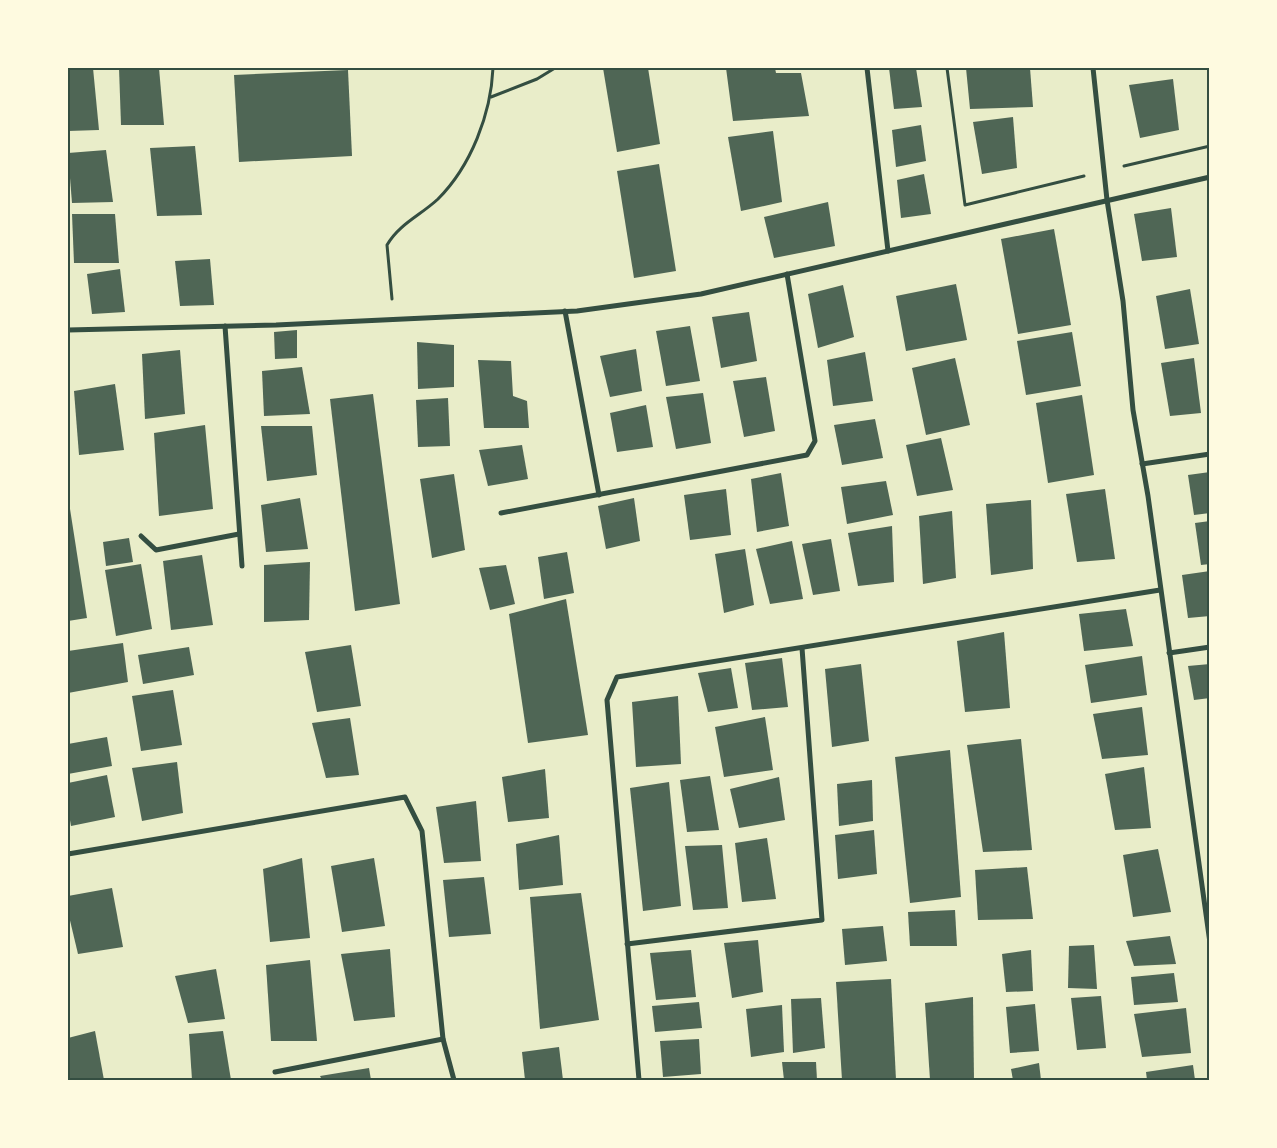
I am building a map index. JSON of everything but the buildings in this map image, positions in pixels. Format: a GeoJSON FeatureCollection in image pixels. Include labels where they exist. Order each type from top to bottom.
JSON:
{"type":"FeatureCollection","features":[{"type":"Feature","properties":{"kind":"street"},"geometry":{"type":"LineString","coordinates":[[868,68],[888,251]]}},
{"type":"Feature","properties":{"kind":"street"},"geometry":{"type":"LineString","coordinates":[[1093,68],[1107,200],[1123,301],[1133,410],[1210,943]]}},
{"type":"Feature","properties":{"kind":"street"},"geometry":{"type":"LineString","coordinates":[[68,330],[225,326],[565,311],[701,294],[1210,177]]}},
{"type":"Feature","properties":{"kind":"street"},"geometry":{"type":"LineString","coordinates":[[501,514],[808,455],[815,440],[787,274]]}},
{"type":"Feature","properties":{"kind":"street"},"geometry":{"type":"LineString","coordinates":[[565,311],[599,495]]}},
{"type":"Feature","properties":{"kind":"street"},"geometry":{"type":"LineString","coordinates":[[225,326],[242,566]]}},
{"type":"Feature","properties":{"kind":"street"},"geometry":{"type":"LineString","coordinates":[[1142,464],[1210,454]]}},
{"type":"Feature","properties":{"kind":"street"},"geometry":{"type":"LineString","coordinates":[[141,536],[156,550],[239,534]]}},
{"type":"Feature","properties":{"kind":"street"},"geometry":{"type":"LineString","coordinates":[[639,1080],[607,700],[617,678],[1160,590]]}},
{"type":"Feature","properties":{"kind":"street"},"geometry":{"type":"LineString","coordinates":[[1169,653],[1210,646]]}},
{"type":"Feature","properties":{"kind":"street"},"geometry":{"type":"LineString","coordinates":[[627,944],[822,920],[802,648]]}},
{"type":"Feature","properties":{"kind":"street"},"geometry":{"type":"LineString","coordinates":[[68,854],[405,797],[422,831],[443,1039],[454,1080]]}},
{"type":"Feature","properties":{"kind":"street"},"geometry":{"type":"LineString","coordinates":[[275,1072],[443,1039]]}},
{"type":"Feature","properties":{"kind":"path"},"geometry":{"type":"LineString","coordinates":[[394,319],[388,245],[393,235],[403,225],[437,200],[448,186],[478,134],[490,97],[493,68]]}},
{"type":"Feature","properties":{"kind":"path"},"geometry":{"type":"LineString","coordinates":[[490,97],[538,79],[555,68]]}},
{"type":"Feature","properties":{"kind":"path"},"geometry":{"type":"LineString","coordinates":[[947,68],[965,205],[1083,177]]}},
{"type":"Feature","properties":{"kind":"path"},"geometry":{"type":"LineString","coordinates":[[1134,164],[1210,146]]}}]}
